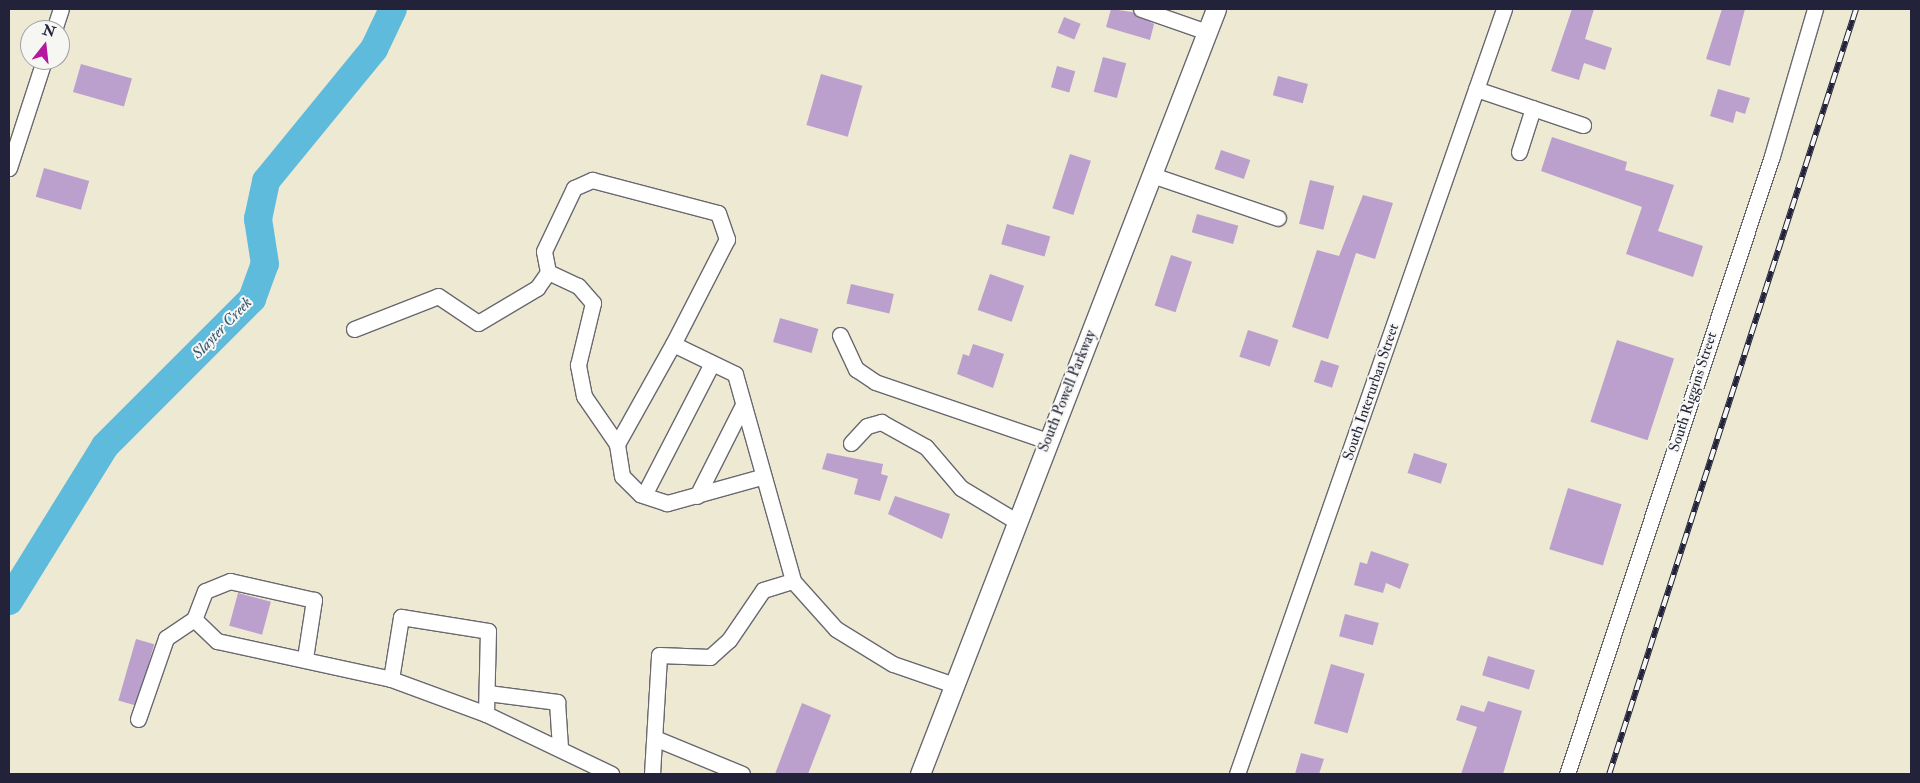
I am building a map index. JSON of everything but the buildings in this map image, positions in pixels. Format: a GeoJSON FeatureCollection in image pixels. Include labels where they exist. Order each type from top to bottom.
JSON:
{"type":"FeatureCollection","features":[{"type":"Feature","properties":{"kind":"main road","name":"South Powell Parkway"},"geometry":{"type":"LineString","coordinates":[[920,774],[1047,440],[1216,9]]}},
{"type":"Feature","properties":{"kind":"street"},"geometry":{"type":"LineString","coordinates":[[1141,9],[1207,32]]}},
{"type":"Feature","properties":{"kind":"street","name":"South Interurban Street"},"geometry":{"type":"LineString","coordinates":[[1237,774],[1504,9]]}},
{"type":"Feature","properties":{"kind":"street","name":"South Riggins Street"},"geometry":{"type":"LineString","coordinates":[[1567,774],[1772,156],[1815,9]]}},
{"type":"Feature","properties":{"kind":"street"},"geometry":{"type":"LineString","coordinates":[[9,168],[41,70]]}},
{"type":"Feature","properties":{"kind":"street"},"geometry":{"type":"LineString","coordinates":[[1476,89],[1583,125]]}},
{"type":"Feature","properties":{"kind":"street"},"geometry":{"type":"LineString","coordinates":[[1519,152],[1533,108]]}},
{"type":"Feature","properties":{"kind":"street"},"geometry":{"type":"LineString","coordinates":[[1152,175],[1278,218]]}},
{"type":"Feature","properties":{"kind":"street"},"geometry":{"type":"LineString","coordinates":[[354,330],[438,296],[478,323],[537,288],[548,272],[544,252],[574,188],[592,180],[718,213],[727,239],[673,344],[617,444]]}},
{"type":"Feature","properties":{"kind":"street"},"geometry":{"type":"LineString","coordinates":[[548,272],[578,286],[593,303],[578,365],[584,396],[617,444],[622,476],[644,495],[667,503],[761,477]]}},
{"type":"Feature","properties":{"kind":"street"},"geometry":{"type":"LineString","coordinates":[[840,335],[856,369],[875,382],[1047,440]]}},
{"type":"Feature","properties":{"kind":"street"},"geometry":{"type":"LineString","coordinates":[[673,344],[735,374],[761,477],[793,582],[836,629],[893,664],[954,686]]}},
{"type":"Feature","properties":{"kind":"street"},"geometry":{"type":"LineString","coordinates":[[644,495],[712,363]]}},
{"type":"Feature","properties":{"kind":"street"},"geometry":{"type":"LineString","coordinates":[[697,496],[742,407]]}},
{"type":"Feature","properties":{"kind":"street"},"geometry":{"type":"LineString","coordinates":[[851,443],[867,426],[881,422],[926,447],[961,488],[1016,521]]}},
{"type":"Feature","properties":{"kind":"street"},"geometry":{"type":"LineString","coordinates":[[138,719],[166,638],[194,619],[205,591],[230,581],[314,600],[305,658]]}},
{"type":"Feature","properties":{"kind":"street"},"geometry":{"type":"LineString","coordinates":[[652,774],[657,739],[659,655],[710,657],[729,640],[762,590],[793,582]]}},
{"type":"Feature","properties":{"kind":"street"},"geometry":{"type":"LineString","coordinates":[[391,679],[401,617],[488,630],[486,714]]}},
{"type":"Feature","properties":{"kind":"street"},"geometry":{"type":"LineString","coordinates":[[194,619],[218,640],[305,658],[391,679],[486,714],[560,747],[585,765],[611,774]]}},
{"type":"Feature","properties":{"kind":"street"},"geometry":{"type":"LineString","coordinates":[[488,693],[557,702],[560,747]]}},
{"type":"Feature","properties":{"kind":"street"},"geometry":{"type":"LineString","coordinates":[[657,739],[742,774]]}},
{"type":"Feature","properties":{"kind":"waterway","name":"Slayter Creek"},"geometry":{"type":"LineString","coordinates":[[9,601],[105,446],[252,299],[265,264],[258,219],[266,181],[374,49],[393,9]]}},
{"type":"Feature","properties":{"kind":"railway"},"geometry":{"type":"LineString","coordinates":[[1609,774],[1856,9]]}}]}
